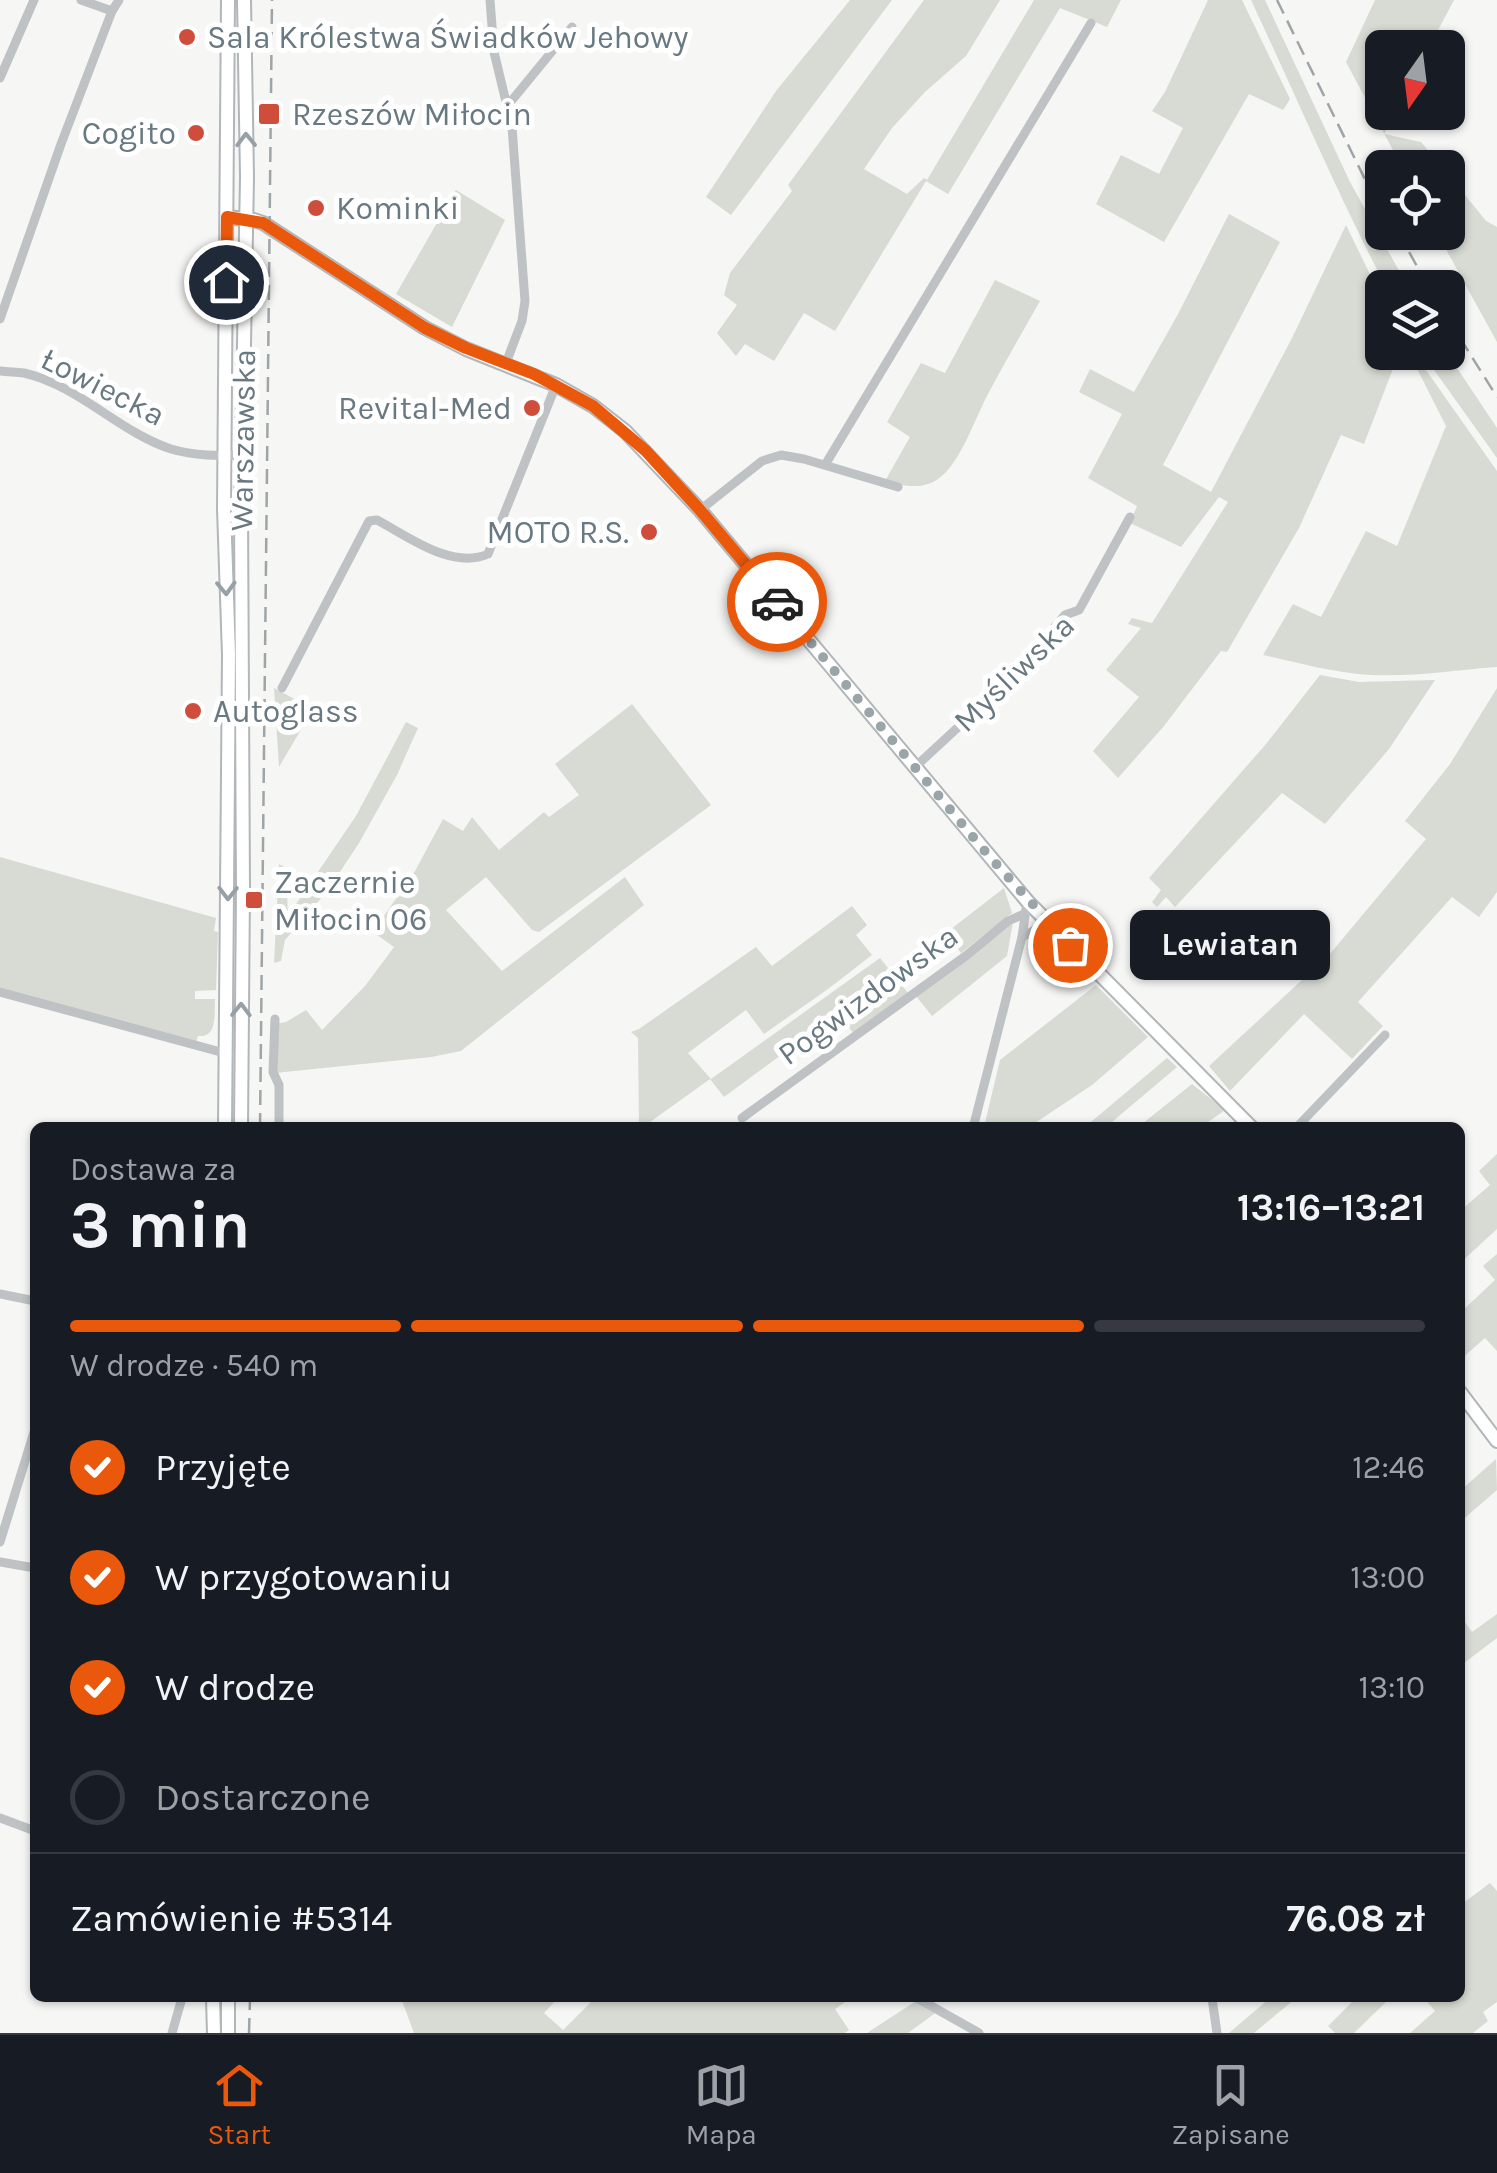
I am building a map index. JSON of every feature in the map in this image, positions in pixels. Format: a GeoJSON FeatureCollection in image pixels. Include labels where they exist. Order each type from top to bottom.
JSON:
{"type":"FeatureCollection","features":[{"type":"Feature","properties":{"kind":"main road","name":"Warszawska"},"geometry":{"type":"LineString","coordinates":[[226,1122],[229,655],[224,542],[228,0]]}},
{"type":"Feature","properties":{"kind":"main road","name":"Warszawska"},"geometry":{"type":"LineString","coordinates":[[241,1122],[244,0]]}},
{"type":"Feature","properties":{"kind":"main road"},"geometry":{"type":"LineString","coordinates":[[227,217],[263,223],[434,333],[556,385],[593,406],[625,431],[700,510],[915,767],[1026,908],[1048,923],[1246,1122]]}},
{"type":"Feature","properties":{"kind":"main road"},"geometry":{"type":"LineString","coordinates":[[1465,1398],[1497,1440]]}},
{"type":"Feature","properties":{"kind":"main road"},"geometry":{"type":"LineString","coordinates":[[213,2002],[214,2033]]}},
{"type":"Feature","properties":{"kind":"main road"},"geometry":{"type":"LineString","coordinates":[[228,2002],[228,2033]]}},
{"type":"Feature","properties":{"kind":"street"},"geometry":{"type":"LineString","coordinates":[[0,78],[34,0]]}},
{"type":"Feature","properties":{"kind":"street"},"geometry":{"type":"LineString","coordinates":[[81,0],[112,12]]}},
{"type":"Feature","properties":{"kind":"street"},"geometry":{"type":"LineString","coordinates":[[0,318],[119,0]]}},
{"type":"Feature","properties":{"kind":"street"},"geometry":{"type":"LineString","coordinates":[[490,0],[494,52],[512,127],[525,301],[506,363]]}},
{"type":"Feature","properties":{"kind":"street"},"geometry":{"type":"LineString","coordinates":[[825,465],[1091,23]]}},
{"type":"Feature","properties":{"kind":"street"},"geometry":{"type":"LineString","coordinates":[[508,105],[572,27]]}},
{"type":"Feature","properties":{"kind":"street","name":"Łowiecka"},"geometry":{"type":"LineString","coordinates":[[0,371],[25,373],[60,387],[151,441],[188,453],[242,455]]}},
{"type":"Feature","properties":{"kind":"street"},"geometry":{"type":"LineString","coordinates":[[282,688],[370,521],[377,520],[450,558],[468,560],[488,554],[556,385]]}},
{"type":"Feature","properties":{"kind":"street"},"geometry":{"type":"LineString","coordinates":[[700,510],[762,461],[781,455],[898,487]]}},
{"type":"Feature","properties":{"kind":"street","name":"Myśliwska"},"geometry":{"type":"LineString","coordinates":[[915,767],[1007,682],[1065,616],[1080,610],[1130,517]]}},
{"type":"Feature","properties":{"kind":"street"},"geometry":{"type":"LineString","coordinates":[[975,1122],[1026,908]]}},
{"type":"Feature","properties":{"kind":"street","name":"Pogwizdowska"},"geometry":{"type":"LineString","coordinates":[[742,1118],[1026,908]]}},
{"type":"Feature","properties":{"kind":"street"},"geometry":{"type":"LineString","coordinates":[[1022,937],[1048,923]]}},
{"type":"Feature","properties":{"kind":"street"},"geometry":{"type":"LineString","coordinates":[[0,992],[241,1057]]}},
{"type":"Feature","properties":{"kind":"street"},"geometry":{"type":"LineString","coordinates":[[275,1019],[272,1072],[279,1084],[279,1122]]}},
{"type":"Feature","properties":{"kind":"street"},"geometry":{"type":"LineString","coordinates":[[1302,1122],[1385,1036]]}},
{"type":"Feature","properties":{"kind":"street"},"geometry":{"type":"LineString","coordinates":[[0,1294],[30,1300]]}},
{"type":"Feature","properties":{"kind":"street"},"geometry":{"type":"LineString","coordinates":[[0,1542],[30,1445]]}},
{"type":"Feature","properties":{"kind":"street"},"geometry":{"type":"LineString","coordinates":[[0,1562],[30,1567]]}},
{"type":"Feature","properties":{"kind":"street"},"geometry":{"type":"LineString","coordinates":[[0,1818],[30,1829]]}},
{"type":"Feature","properties":{"kind":"street"},"geometry":{"type":"LineString","coordinates":[[172,2033],[181,2002]]}},
{"type":"Feature","properties":{"kind":"street"},"geometry":{"type":"LineString","coordinates":[[924,2002],[979,2033]]}},
{"type":"Feature","properties":{"kind":"street"},"geometry":{"type":"LineString","coordinates":[[1213,2002],[1217,2033]]}},
{"type":"Feature","properties":{"kind":"shaded area"},"geometry":{"type":"Polygon","coordinates":[[[850,0],[892,0],[731,215],[706,197],[776,91],[850,0]]]}},
{"type":"Feature","properties":{"kind":"shaded area"},"geometry":{"type":"Polygon","coordinates":[[[924,0],[1000,0],[966,56],[892,128],[864,169],[907,194],[924,178],[927,180],[1034,0],[1121,0],[1107,27],[1060,8],[948,194],[926,181],[835,331],[804,313],[774,361],[745,344],[736,356],[717,333],[737,305],[724,295],[730,273],[792,191],[788,185],[924,0]]]}},
{"type":"Feature","properties":{"kind":"shaded area"},"geometry":{"type":"Polygon","coordinates":[[[1208,0],[1242,0],[1290,99],[1283,110],[1249,94],[1164,242],[1096,204],[1121,155],[1159,174],[1183,128],[1152,111],[1165,92],[1208,0]]]}},
{"type":"Feature","properties":{"kind":"shaded area"},"geometry":{"type":"Polygon","coordinates":[[[1251,0],[1265,0],[1365,209],[1365,244],[1251,0]]]}},
{"type":"Feature","properties":{"kind":"shaded area"},"geometry":{"type":"Polygon","coordinates":[[[1375,0],[1454,0],[1438,30],[1365,30],[1365,98],[1346,62],[1375,0]]]}},
{"type":"Feature","properties":{"kind":"shaded area"},"geometry":{"type":"Polygon","coordinates":[[[1384,134],[1421,142],[1428,150],[1393,150],[1384,134]]]}},
{"type":"Feature","properties":{"kind":"shaded area"},"geometry":{"type":"Polygon","coordinates":[[[456,190],[505,220],[452,327],[396,294],[456,190]]]}},
{"type":"Feature","properties":{"kind":"shaded area"},"geometry":{"type":"Polygon","coordinates":[[[1465,195],[1486,221],[1497,227],[1497,342],[1465,284],[1465,270],[1457,270],[1446,250],[1465,250],[1465,195]]]}},
{"type":"Feature","properties":{"kind":"shaded area"},"geometry":{"type":"Polygon","coordinates":[[[1229,214],[1280,242],[1163,465],[1211,492],[1346,225],[1368,270],[1365,370],[1392,370],[1364,444],[1341,435],[1299,528],[1227,652],[1221,651],[1118,778],[1093,751],[1139,697],[1106,670],[1141,628],[1128,624],[1132,618],[1152,623],[1228,502],[1219,497],[1181,547],[1130,523],[1137,506],[1088,478],[1122,414],[1079,392],[1090,369],[1134,392],[1229,214]]]}},
{"type":"Feature","properties":{"kind":"shaded area"},"geometry":{"type":"Polygon","coordinates":[[[1368,250],[1388,250],[1399,270],[1378,270],[1368,250]]]}},
{"type":"Feature","properties":{"kind":"shaded area"},"geometry":{"type":"Polygon","coordinates":[[[995,280],[1040,301],[960,453],[946,472],[926,485],[885,481],[910,437],[887,422],[921,363],[945,373],[995,280]]]}},
{"type":"Feature","properties":{"kind":"shaded area"},"geometry":{"type":"Polygon","coordinates":[[[1418,370],[1426,370],[1497,471],[1497,667],[1371,675],[1263,655],[1293,604],[1321,617],[1366,531],[1397,546],[1446,426],[1418,370]]]}},
{"type":"Feature","properties":{"kind":"shaded area"},"geometry":{"type":"Polygon","coordinates":[[[1434,370],[1458,370],[1497,428],[1497,458],[1434,370]]]}},
{"type":"Feature","properties":{"kind":"shaded area"},"geometry":{"type":"Polygon","coordinates":[[[1320,675],[1359,682],[1435,680],[1389,749],[1325,824],[1282,793],[1175,907],[1166,897],[1157,907],[1152,902],[1161,890],[1149,878],[1266,744],[1320,675]]]}},
{"type":"Feature","properties":{"kind":"shaded area"},"geometry":{"type":"Polygon","coordinates":[[[274,688],[313,709],[279,767],[274,688]]]}},
{"type":"Feature","properties":{"kind":"shaded area"},"geometry":{"type":"Polygon","coordinates":[[[1497,688],[1497,892],[1479,917],[1452,897],[1358,1002],[1383,1026],[1352,1059],[1304,1014],[1230,1091],[1209,1066],[1329,955],[1426,839],[1405,821],[1450,764],[1497,688]]]}},
{"type":"Feature","properties":{"kind":"shaded area"},"geometry":{"type":"Polygon","coordinates":[[[632,704],[711,805],[539,932],[532,930],[486,877],[446,910],[502,971],[625,877],[644,905],[461,1051],[275,1073],[279,1023],[306,1010],[322,1030],[365,986],[394,947],[373,932],[415,871],[443,819],[463,831],[472,817],[499,850],[544,812],[549,817],[579,795],[555,764],[632,704]]]}},
{"type":"Feature","properties":{"kind":"shaded area"},"geometry":{"type":"Polygon","coordinates":[[[406,722],[418,728],[397,775],[359,843],[328,890],[285,940],[281,961],[274,963],[279,864],[286,868],[288,916],[356,816],[406,722]]]}},
{"type":"Feature","properties":{"kind":"shaded area"},"geometry":{"type":"Polygon","coordinates":[[[0,857],[216,918],[216,990],[195,991],[195,999],[215,999],[214,1024],[209,1033],[198,1036],[196,1042],[0,989],[0,857]]]}},
{"type":"Feature","properties":{"kind":"shaded area"},"geometry":{"type":"Polygon","coordinates":[[[1004,888],[1012,913],[961,953],[946,933],[1004,888]]]}},
{"type":"Feature","properties":{"kind":"shaded area"},"geometry":{"type":"Polygon","coordinates":[[[852,906],[867,925],[856,935],[872,955],[828,989],[764,1034],[746,1010],[688,1053],[711,1079],[880,958],[908,993],[854,1034],[838,1013],[724,1097],[710,1079],[650,1122],[639,1122],[638,1038],[631,1032],[756,947],[772,966],[852,906]]]}},
{"type":"Feature","properties":{"kind":"shaded area"},"geometry":{"type":"Polygon","coordinates":[[[1013,922],[1007,956],[932,1016],[916,996],[1013,922]]]}},
{"type":"Feature","properties":{"kind":"shaded area"},"geometry":{"type":"Polygon","coordinates":[[[1096,985],[1148,1037],[1092,1085],[1036,1122],[985,1122],[1000,1060],[1096,985]]]}},
{"type":"Feature","properties":{"kind":"shaded area"},"geometry":{"type":"Polygon","coordinates":[[[1167,1058],[1177,1067],[1112,1122],[1091,1122],[1167,1058]]]}},
{"type":"Feature","properties":{"kind":"shaded area"},"geometry":{"type":"Polygon","coordinates":[[[1192,1084],[1225,1110],[1208,1122],[1144,1122],[1192,1084]]]}},
{"type":"Feature","properties":{"kind":"shaded area"},"geometry":{"type":"Polygon","coordinates":[[[1497,1154],[1497,1229],[1465,1258],[1465,1207],[1490,1185],[1479,1171],[1497,1154]]]}},
{"type":"Feature","properties":{"kind":"shaded area"},"geometry":{"type":"Polygon","coordinates":[[[1497,1254],[1497,1351],[1485,1338],[1465,1356],[1465,1308],[1495,1280],[1483,1266],[1497,1254]]]}},
{"type":"Feature","properties":{"kind":"shaded area"},"geometry":{"type":"Polygon","coordinates":[[[1496,1459],[1497,1490],[1465,1518],[1465,1487],[1496,1459]]]}},
{"type":"Feature","properties":{"kind":"shaded area"},"geometry":{"type":"Polygon","coordinates":[[[1497,1614],[1497,1638],[1465,1662],[1465,1622],[1472,1632],[1497,1614]]]}},
{"type":"Feature","properties":{"kind":"shaded area"},"geometry":{"type":"Polygon","coordinates":[[[1490,1883],[1497,1891],[1497,2002],[1483,2012],[1488,2021],[1473,2033],[1410,2033],[1435,2011],[1427,2002],[1465,2002],[1465,1902],[1490,1883]]]}},
{"type":"Feature","properties":{"kind":"shaded area"},"geometry":{"type":"Polygon","coordinates":[[[402,2002],[554,2002],[544,2013],[563,2030],[591,2002],[845,2002],[835,2009],[849,2030],[845,2033],[414,2033],[402,2002]]]}},
{"type":"Feature","properties":{"kind":"shaded area"},"geometry":{"type":"Polygon","coordinates":[[[914,2002],[938,2011],[908,2033],[867,2033],[914,2002]]]}},
{"type":"Feature","properties":{"kind":"shaded area"},"geometry":{"type":"Polygon","coordinates":[[[1265,2002],[1291,2002],[1254,2033],[1229,2033],[1265,2002]]]}},
{"type":"Feature","properties":{"kind":"shaded area"},"geometry":{"type":"Polygon","coordinates":[[[1352,2002],[1386,2002],[1354,2033],[1335,2033],[1328,2026],[1352,2002]]]}},
{"type":"Feature","properties":{"kind":"railway"},"geometry":{"type":"LineString","coordinates":[[260,1122],[272,0]]}},
{"type":"Feature","properties":{"kind":"railway"},"geometry":{"type":"LineString","coordinates":[[1277,0],[1365,179]]}},
{"type":"Feature","properties":{"kind":"railway"},"geometry":{"type":"LineString","coordinates":[[1408,250],[1419,270]]}},
{"type":"Feature","properties":{"kind":"railway"},"geometry":{"type":"LineString","coordinates":[[1465,346],[1497,397]]}},
{"type":"Feature","properties":{"kind":"railway"},"geometry":{"type":"LineString","coordinates":[[249,2033],[250,2002]]}},
{"type":"Feature","properties":{"kind":"way so far"},"geometry":{"type":"LineString","coordinates":[[777,602],[1028,902],[1070,945]]}},
{"type":"Feature","properties":{"kind":"place","name":"Sala Królestwa Świadków Jehowy"},"geometry":{"type":"Point","coordinates":[187,37]}},
{"type":"Feature","properties":{"kind":"place","name":"Rzeszów Miłocin"},"geometry":{"type":"Point","coordinates":[269,114]}},
{"type":"Feature","properties":{"kind":"place","name":"Cogito"},"geometry":{"type":"Point","coordinates":[196,133]}},
{"type":"Feature","properties":{"kind":"place","name":"Kominki"},"geometry":{"type":"Point","coordinates":[316,208]}},
{"type":"Feature","properties":{"kind":"place","name":"Revital-Med"},"geometry":{"type":"Point","coordinates":[532,408]}},
{"type":"Feature","properties":{"kind":"place","name":"MOTO R.S."},"geometry":{"type":"Point","coordinates":[649,532]}},
{"type":"Feature","properties":{"kind":"place","name":"Autoglass"},"geometry":{"type":"Point","coordinates":[193,711]}},
{"type":"Feature","properties":{"kind":"place","name":"Zaczernie Miłocin 06"},"geometry":{"type":"Point","coordinates":[254,900]}},
{"type":"Feature","properties":{"kind":"place","name":"Lewiatan"},"geometry":{"type":"Point","coordinates":[1070,945]}},
{"type":"Feature","properties":{"kind":"route"},"geometry":{"type":"LineString","coordinates":[[226,282],[227,217],[254,220],[302,246],[425,328],[571,393],[610,419],[646,451],[777,602]]}}]}
